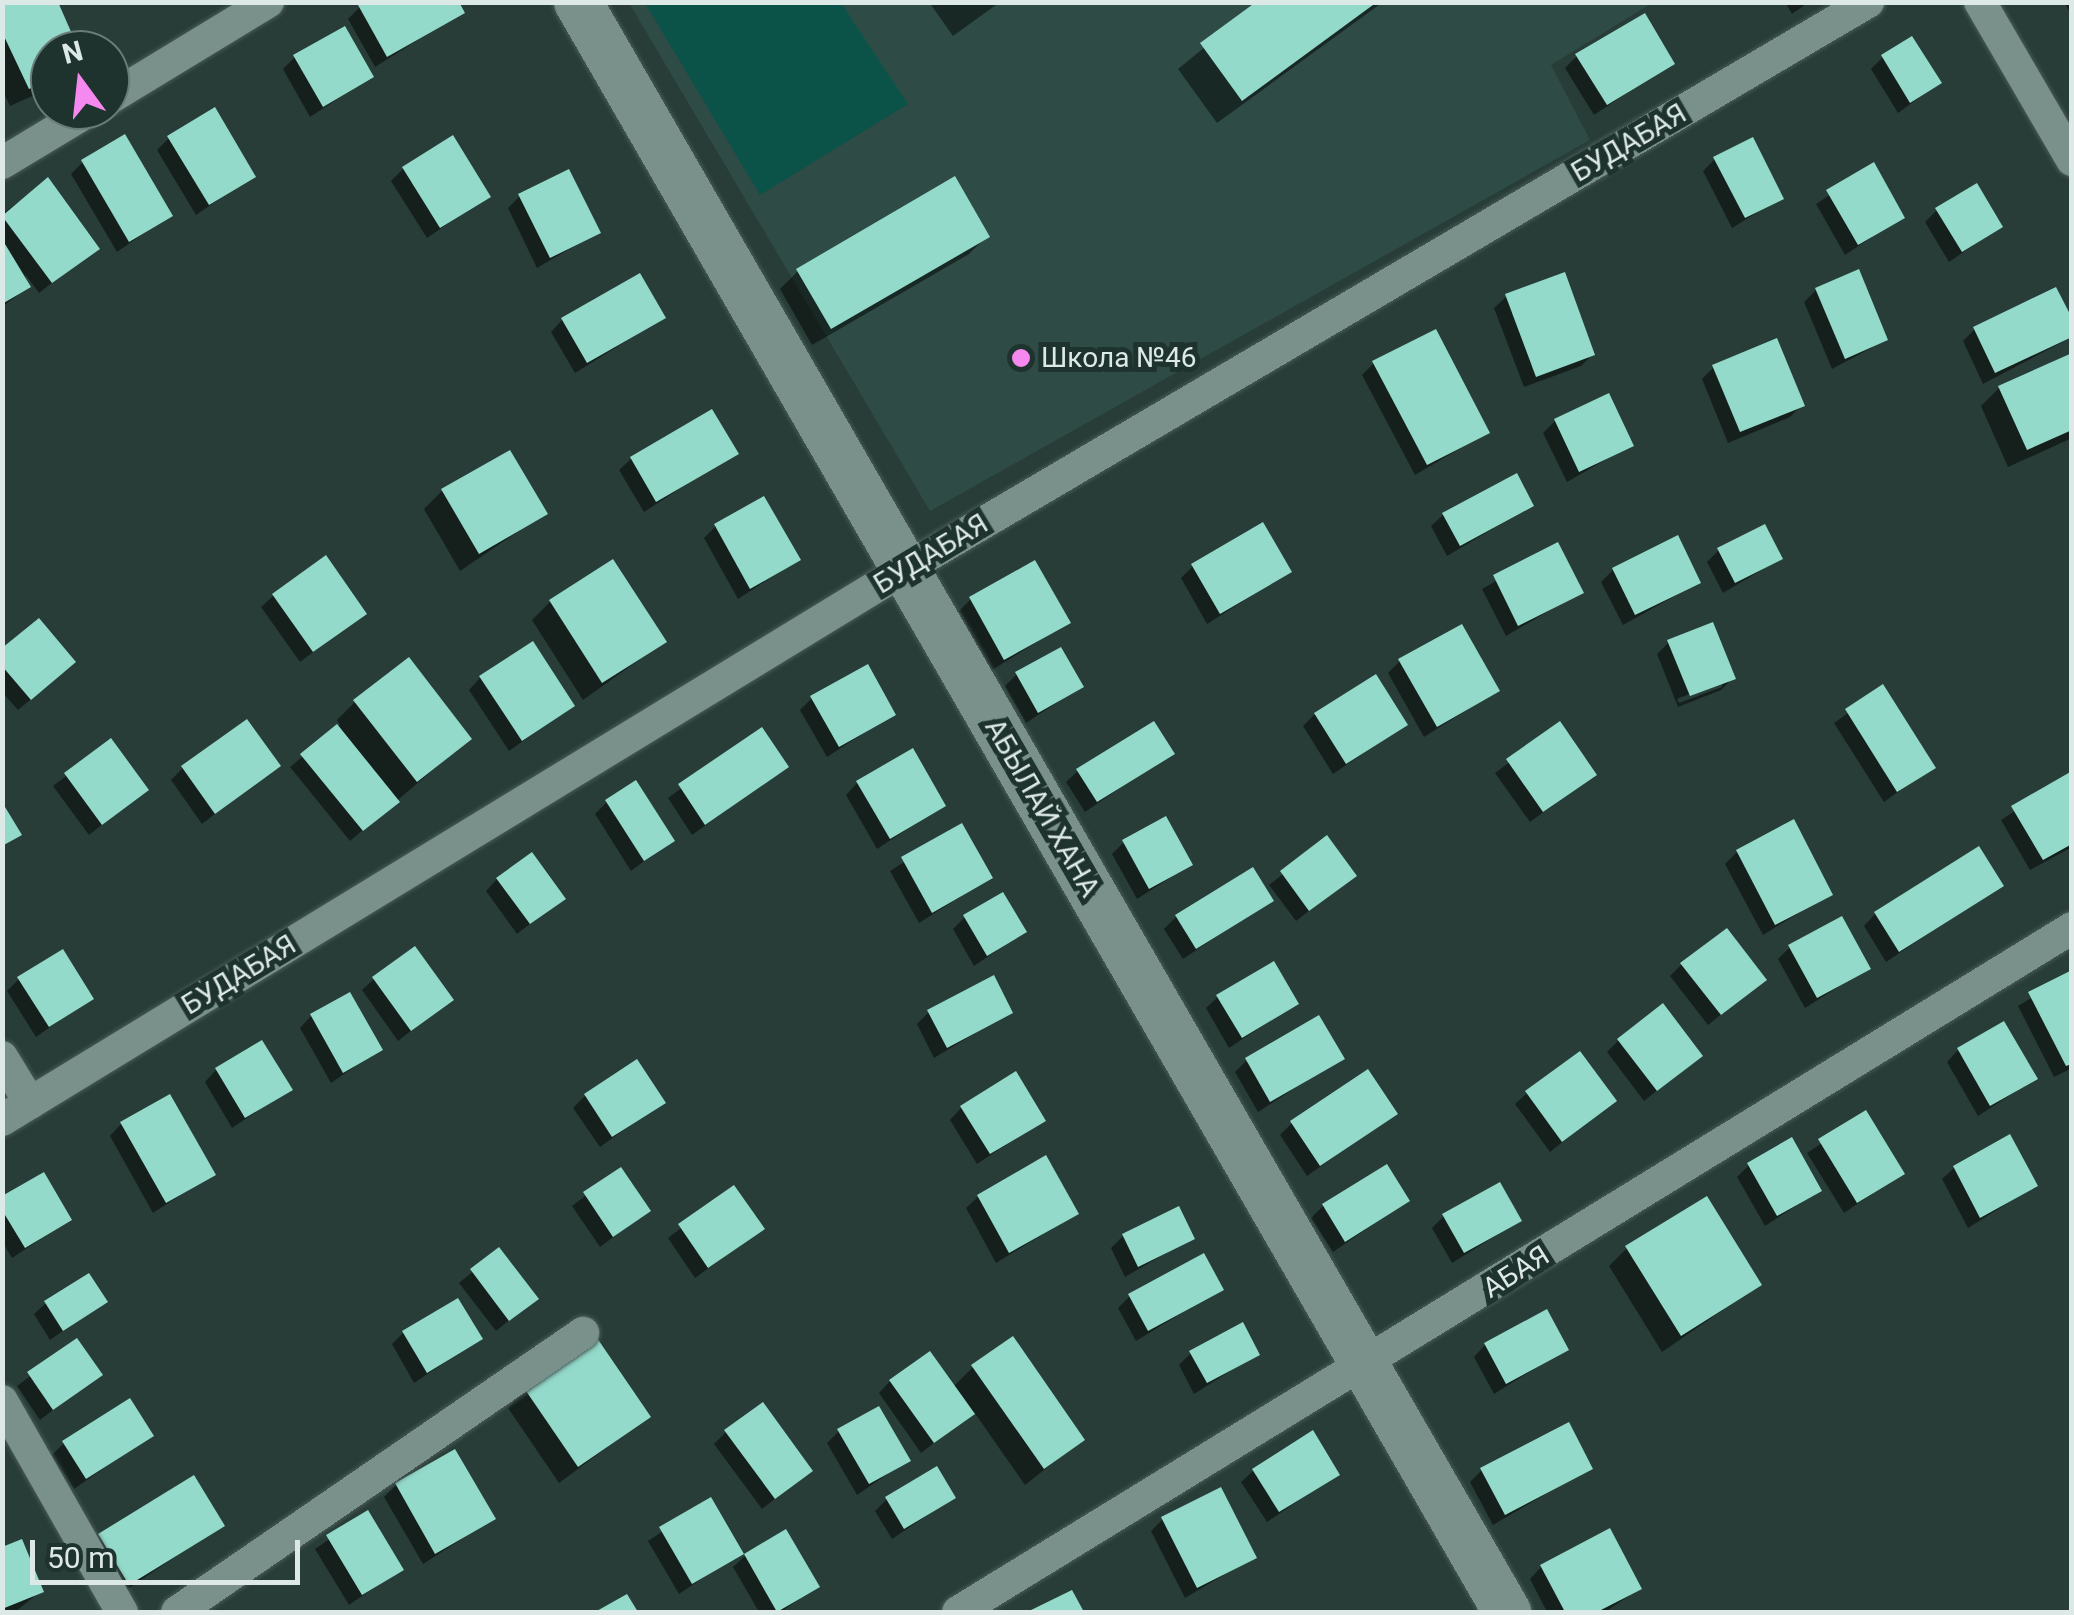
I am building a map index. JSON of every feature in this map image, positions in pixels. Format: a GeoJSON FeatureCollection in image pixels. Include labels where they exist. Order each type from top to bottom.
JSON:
{"type":"FeatureCollection","features":[{"type":"Feature","properties":{"kind":"main road","name":"АБЫЛАЙ ХАНА"},"geometry":{"type":"LineString","coordinates":[[578,2],[1507,1612]]}},
{"type":"Feature","properties":{"kind":"street"},"geometry":{"type":"LineString","coordinates":[[130,86],[268,2]]}},
{"type":"Feature","properties":{"kind":"street","name":"БУДАБАЯ"},"geometry":{"type":"LineString","coordinates":[[16,1111],[905,569],[1868,2]]}},
{"type":"Feature","properties":{"kind":"street"},"geometry":{"type":"LineString","coordinates":[[1980,2],[2072,160]]}},
{"type":"Feature","properties":{"kind":"street"},"geometry":{"type":"LineString","coordinates":[[2,163],[57,130]]}},
{"type":"Feature","properties":{"kind":"street","name":"АБАЯ"},"geometry":{"type":"LineString","coordinates":[[958,1612],[1365,1367],[2072,928]]}},
{"type":"Feature","properties":{"kind":"street"},"geometry":{"type":"LineString","coordinates":[[2,1057],[16,1111]]}},
{"type":"Feature","properties":{"kind":"street"},"geometry":{"type":"LineString","coordinates":[[177,1612],[583,1332]]}},
{"type":"Feature","properties":{"kind":"street"},"geometry":{"type":"LineString","coordinates":[[2,1401],[122,1612]]}},
{"type":"Feature","properties":{"kind":"shaded area","name":"Школа №46"},"geometry":{"type":"Polygon","coordinates":[[[629,3],[1652,3],[1551,65],[1590,140],[930,511],[629,3]]]}},
{"type":"Feature","properties":{"kind":"green space"},"geometry":{"type":"Polygon","coordinates":[[[645,3],[841,3],[908,104],[760,195],[645,3]]]}},
{"type":"Feature","properties":{"kind":"building"},"geometry":{"type":"Polygon","coordinates":[[[2,2],[58,2],[70,30],[30,30],[29,89],[2,32],[2,2]]]}},
{"type":"Feature","properties":{"kind":"building"},"geometry":{"type":"Polygon","coordinates":[[[459,2],[465,13],[387,57],[358,5],[459,2]]]}},
{"type":"Feature","properties":{"kind":"building"},"geometry":{"type":"Polygon","coordinates":[[[1256,2],[1377,2],[1242,101],[1200,43],[1256,2]]]}},
{"type":"Feature","properties":{"kind":"building"},"geometry":{"type":"Polygon","coordinates":[[[1645,13],[1675,64],[1607,105],[1575,54],[1645,13]]]}},
{"type":"Feature","properties":{"kind":"building"},"geometry":{"type":"Polygon","coordinates":[[[345,26],[374,77],[323,107],[293,55],[345,26]]]}},
{"type":"Feature","properties":{"kind":"building"},"geometry":{"type":"Polygon","coordinates":[[[1912,36],[1942,83],[1910,103],[1881,55],[1912,36]]]}},
{"type":"Feature","properties":{"kind":"building"},"geometry":{"type":"Polygon","coordinates":[[[215,107],[256,177],[209,205],[167,136],[215,107]]]}},
{"type":"Feature","properties":{"kind":"building"},"geometry":{"type":"Polygon","coordinates":[[[125,134],[173,216],[129,242],[81,160],[125,134]]]}},
{"type":"Feature","properties":{"kind":"building"},"geometry":{"type":"Polygon","coordinates":[[[453,135],[491,197],[440,228],[402,167],[453,135]]]}},
{"type":"Feature","properties":{"kind":"building"},"geometry":{"type":"Polygon","coordinates":[[[1753,137],[1784,199],[1745,218],[1713,157],[1753,137]]]}},
{"type":"Feature","properties":{"kind":"building"},"geometry":{"type":"Polygon","coordinates":[[[1874,162],[1905,218],[1858,245],[1826,190],[1874,162]]]}},
{"type":"Feature","properties":{"kind":"building"},"geometry":{"type":"Polygon","coordinates":[[[569,169],[601,233],[550,258],[518,194],[569,169]]]}},
{"type":"Feature","properties":{"kind":"building"},"geometry":{"type":"Polygon","coordinates":[[[955,176],[990,237],[831,329],[796,269],[955,176]]]}},
{"type":"Feature","properties":{"kind":"building"},"geometry":{"type":"Polygon","coordinates":[[[48,177],[100,249],[52,283],[2,216],[48,177]]]}},
{"type":"Feature","properties":{"kind":"building"},"geometry":{"type":"Polygon","coordinates":[[[1977,183],[2003,227],[1962,252],[1935,208],[1977,183]]]}},
{"type":"Feature","properties":{"kind":"building"},"geometry":{"type":"Polygon","coordinates":[[[2,239],[31,287],[2,304],[2,239]]]}},
{"type":"Feature","properties":{"kind":"building"},"geometry":{"type":"Polygon","coordinates":[[[1859,269],[1888,340],[1845,359],[1815,288],[1859,269]]]}},
{"type":"Feature","properties":{"kind":"building"},"geometry":{"type":"Polygon","coordinates":[[[1565,272],[1595,355],[1536,377],[1505,294],[1565,272]]]}},
{"type":"Feature","properties":{"kind":"building"},"geometry":{"type":"Polygon","coordinates":[[[640,273],[666,318],[587,363],[561,318],[640,273]]]}},
{"type":"Feature","properties":{"kind":"building"},"geometry":{"type":"Polygon","coordinates":[[[2056,287],[2072,318],[2072,337],[1995,373],[1973,327],[2056,287]]]}},
{"type":"Feature","properties":{"kind":"building"},"geometry":{"type":"Polygon","coordinates":[[[1436,329],[1490,433],[1427,465],[1372,361],[1436,329]]]}},
{"type":"Feature","properties":{"kind":"building"},"geometry":{"type":"Polygon","coordinates":[[[1777,338],[1805,406],[1740,432],[1712,365],[1777,338]]]}},
{"type":"Feature","properties":{"kind":"building"},"geometry":{"type":"Polygon","coordinates":[[[2072,353],[2072,430],[2027,450],[1998,386],[2072,353]]]}},
{"type":"Feature","properties":{"kind":"building"},"geometry":{"type":"Polygon","coordinates":[[[1609,393],[1634,446],[1579,472],[1554,419],[1609,393]]]}},
{"type":"Feature","properties":{"kind":"building"},"geometry":{"type":"Polygon","coordinates":[[[712,409],[739,454],[656,502],[630,457],[712,409]]]}},
{"type":"Feature","properties":{"kind":"building"},"geometry":{"type":"Polygon","coordinates":[[[510,450],[548,514],[479,554],[441,489],[510,450]]]}},
{"type":"Feature","properties":{"kind":"building"},"geometry":{"type":"Polygon","coordinates":[[[1517,473],[1534,506],[1460,546],[1442,513],[1517,473]]]}},
{"type":"Feature","properties":{"kind":"building"},"geometry":{"type":"Polygon","coordinates":[[[764,496],[801,560],[750,589],[714,524],[764,496]]]}},
{"type":"Feature","properties":{"kind":"building"},"geometry":{"type":"Polygon","coordinates":[[[1263,522],[1292,572],[1220,614],[1191,564],[1263,522]]]}},
{"type":"Feature","properties":{"kind":"building"},"geometry":{"type":"Polygon","coordinates":[[[1765,524],[1783,559],[1735,583],[1717,548],[1765,524]]]}},
{"type":"Feature","properties":{"kind":"building"},"geometry":{"type":"Polygon","coordinates":[[[1678,535],[1701,583],[1635,615],[1612,568],[1678,535]]]}},
{"type":"Feature","properties":{"kind":"building"},"geometry":{"type":"Polygon","coordinates":[[[1558,542],[1584,593],[1518,626],[1493,575],[1558,542]]]}},
{"type":"Feature","properties":{"kind":"building"},"geometry":{"type":"Polygon","coordinates":[[[326,555],[367,614],[313,652],[272,594],[326,555]]]}},
{"type":"Feature","properties":{"kind":"building"},"geometry":{"type":"Polygon","coordinates":[[[613,559],[667,642],[602,683],[549,600],[613,559]]]}},
{"type":"Feature","properties":{"kind":"building"},"geometry":{"type":"Polygon","coordinates":[[[1035,560],[1071,623],[1004,660],[969,597],[1035,560]]]}},
{"type":"Feature","properties":{"kind":"building"},"geometry":{"type":"Polygon","coordinates":[[[39,618],[76,662],[31,700],[2,666],[2,648],[39,618]]]}},
{"type":"Feature","properties":{"kind":"building"},"geometry":{"type":"Polygon","coordinates":[[[1713,622],[1736,679],[1690,696],[1667,640],[1713,622]]]}},
{"type":"Feature","properties":{"kind":"building"},"geometry":{"type":"Polygon","coordinates":[[[1462,624],[1500,691],[1437,727],[1398,659],[1462,624]]]}},
{"type":"Feature","properties":{"kind":"building"},"geometry":{"type":"Polygon","coordinates":[[[533,641],[575,706],[522,741],[479,676],[533,641]]]}},
{"type":"Feature","properties":{"kind":"building"},"geometry":{"type":"Polygon","coordinates":[[[1061,647],[1084,687],[1038,713],[1015,672],[1061,647]]]}},
{"type":"Feature","properties":{"kind":"building"},"geometry":{"type":"Polygon","coordinates":[[[409,657],[472,739],[417,782],[353,700],[409,657]]]}},
{"type":"Feature","properties":{"kind":"building"},"geometry":{"type":"Polygon","coordinates":[[[868,664],[896,715],[839,747],[810,696],[868,664]]]}},
{"type":"Feature","properties":{"kind":"building"},"geometry":{"type":"Polygon","coordinates":[[[1376,674],[1408,725],[1346,764],[1314,713],[1376,674]]]}},
{"type":"Feature","properties":{"kind":"building"},"geometry":{"type":"Polygon","coordinates":[[[1883,684],[1936,768],[1897,792],[1845,709],[1883,684]]]}},
{"type":"Feature","properties":{"kind":"building"},"geometry":{"type":"Polygon","coordinates":[[[247,719],[281,766],[215,814],[181,766],[247,719]]]}},
{"type":"Feature","properties":{"kind":"building"},"geometry":{"type":"Polygon","coordinates":[[[1154,721],[1175,754],[1097,802],[1076,769],[1154,721]]]}},
{"type":"Feature","properties":{"kind":"building"},"geometry":{"type":"Polygon","coordinates":[[[1560,721],[1597,775],[1543,812],[1506,759],[1560,721]]]}},
{"type":"Feature","properties":{"kind":"building"},"geometry":{"type":"Polygon","coordinates":[[[337,724],[400,802],[363,831],[300,754],[337,724]]]}},
{"type":"Feature","properties":{"kind":"building"},"geometry":{"type":"Polygon","coordinates":[[[762,727],[789,767],[705,825],[678,784],[762,727]]]}},
{"type":"Feature","properties":{"kind":"building"},"geometry":{"type":"Polygon","coordinates":[[[111,738],[149,790],[102,825],[64,773],[111,738]]]}},
{"type":"Feature","properties":{"kind":"building"},"geometry":{"type":"Polygon","coordinates":[[[913,748],[946,806],[890,839],[856,781],[913,748]]]}},
{"type":"Feature","properties":{"kind":"building"},"geometry":{"type":"Polygon","coordinates":[[[2072,771],[2072,844],[2043,860],[2011,806],[2072,771]]]}},
{"type":"Feature","properties":{"kind":"building"},"geometry":{"type":"Polygon","coordinates":[[[636,780],[675,841],[644,861],[605,800],[636,780]]]}},
{"type":"Feature","properties":{"kind":"building"},"geometry":{"type":"Polygon","coordinates":[[[2,802],[22,835],[2,846],[2,802]]]}},
{"type":"Feature","properties":{"kind":"building"},"geometry":{"type":"Polygon","coordinates":[[[1166,816],[1193,865],[1149,889],[1122,840],[1166,816]]]}},
{"type":"Feature","properties":{"kind":"building"},"geometry":{"type":"Polygon","coordinates":[[[1794,819],[1833,895],[1775,925],[1736,850],[1794,819]]]}},
{"type":"Feature","properties":{"kind":"building"},"geometry":{"type":"Polygon","coordinates":[[[962,823],[993,878],[932,913],[901,857],[962,823]]]}},
{"type":"Feature","properties":{"kind":"building"},"geometry":{"type":"Polygon","coordinates":[[[1327,835],[1357,876],[1309,911],[1280,871],[1327,835]]]}},
{"type":"Feature","properties":{"kind":"building"},"geometry":{"type":"Polygon","coordinates":[[[1979,846],[2004,886],[1899,952],[1874,912],[1979,846]]]}},
{"type":"Feature","properties":{"kind":"building"},"geometry":{"type":"Polygon","coordinates":[[[532,852],[566,899],[530,924],[496,878],[532,852]]]}},
{"type":"Feature","properties":{"kind":"building"},"geometry":{"type":"Polygon","coordinates":[[[1253,867],[1274,901],[1196,949],[1175,915],[1253,867]]]}},
{"type":"Feature","properties":{"kind":"building"},"geometry":{"type":"Polygon","coordinates":[[[1003,892],[1027,932],[987,956],[963,915],[1003,892]]]}},
{"type":"Feature","properties":{"kind":"building"},"geometry":{"type":"Polygon","coordinates":[[[1842,916],[1871,969],[1817,998],[1788,945],[1842,916]]]}},
{"type":"Feature","properties":{"kind":"building"},"geometry":{"type":"Polygon","coordinates":[[[1727,928],[1767,980],[1721,1015],[1680,963],[1727,928]]]}},
{"type":"Feature","properties":{"kind":"building"},"geometry":{"type":"Polygon","coordinates":[[[415,946],[454,1000],[411,1031],[372,977],[415,946]]]}},
{"type":"Feature","properties":{"kind":"building"},"geometry":{"type":"Polygon","coordinates":[[[63,949],[94,999],[49,1027],[17,977],[63,949]]]}},
{"type":"Feature","properties":{"kind":"building"},"geometry":{"type":"Polygon","coordinates":[[[1274,961],[1299,1004],[1242,1038],[1216,995],[1274,961]]]}},
{"type":"Feature","properties":{"kind":"building"},"geometry":{"type":"Polygon","coordinates":[[[2072,970],[2072,1064],[2066,1066],[2028,992],[2072,970]]]}},
{"type":"Feature","properties":{"kind":"building"},"geometry":{"type":"Polygon","coordinates":[[[994,975],[1013,1013],[947,1048],[927,1010],[994,975]]]}},
{"type":"Feature","properties":{"kind":"building"},"geometry":{"type":"Polygon","coordinates":[[[350,992],[383,1050],[343,1073],[310,1014],[350,992]]]}},
{"type":"Feature","properties":{"kind":"building"},"geometry":{"type":"Polygon","coordinates":[[[1663,1003],[1703,1056],[1657,1091],[1617,1039],[1663,1003]]]}},
{"type":"Feature","properties":{"kind":"building"},"geometry":{"type":"Polygon","coordinates":[[[1319,1015],[1345,1059],[1270,1102],[1245,1058],[1319,1015]]]}},
{"type":"Feature","properties":{"kind":"building"},"geometry":{"type":"Polygon","coordinates":[[[2004,1021],[2038,1079],[1990,1106],[1957,1048],[2004,1021]]]}},
{"type":"Feature","properties":{"kind":"building"},"geometry":{"type":"Polygon","coordinates":[[[262,1040],[293,1090],[245,1118],[215,1068],[262,1040]]]}},
{"type":"Feature","properties":{"kind":"building"},"geometry":{"type":"Polygon","coordinates":[[[1580,1051],[1617,1101],[1562,1142],[1525,1091],[1580,1051]]]}},
{"type":"Feature","properties":{"kind":"building"},"geometry":{"type":"Polygon","coordinates":[[[637,1059],[666,1103],[612,1137],[584,1094],[637,1059]]]}},
{"type":"Feature","properties":{"kind":"building"},"geometry":{"type":"Polygon","coordinates":[[[1368,1069],[1398,1114],[1320,1166],[1290,1121],[1368,1069]]]}},
{"type":"Feature","properties":{"kind":"building"},"geometry":{"type":"Polygon","coordinates":[[[1016,1071],[1046,1121],[990,1154],[960,1106],[1016,1071]]]}},
{"type":"Feature","properties":{"kind":"building"},"geometry":{"type":"Polygon","coordinates":[[[170,1094],[216,1175],[166,1203],[120,1122],[170,1094]]]}},
{"type":"Feature","properties":{"kind":"building"},"geometry":{"type":"Polygon","coordinates":[[[1866,1110],[1905,1174],[1857,1203],[1818,1139],[1866,1110]]]}},
{"type":"Feature","properties":{"kind":"building"},"geometry":{"type":"Polygon","coordinates":[[[2010,1134],[2038,1186],[1980,1218],[1953,1166],[2010,1134]]]}},
{"type":"Feature","properties":{"kind":"building"},"geometry":{"type":"Polygon","coordinates":[[[1792,1137],[1822,1191],[1777,1216],[1747,1163],[1792,1137]]]}},
{"type":"Feature","properties":{"kind":"building"},"geometry":{"type":"Polygon","coordinates":[[[1046,1155],[1079,1214],[1009,1253],[977,1195],[1046,1155]]]}},
{"type":"Feature","properties":{"kind":"building"},"geometry":{"type":"Polygon","coordinates":[[[1387,1164],[1410,1201],[1345,1242],[1322,1204],[1387,1164]]]}},
{"type":"Feature","properties":{"kind":"building"},"geometry":{"type":"Polygon","coordinates":[[[621,1167],[651,1211],[613,1237],[583,1192],[621,1167]]]}},
{"type":"Feature","properties":{"kind":"building"},"geometry":{"type":"Polygon","coordinates":[[[44,1172],[72,1220],[25,1248],[2,1210],[2,1196],[44,1172]]]}},
{"type":"Feature","properties":{"kind":"building"},"geometry":{"type":"Polygon","coordinates":[[[1500,1182],[1522,1221],[1464,1253],[1442,1214],[1500,1182]]]}},
{"type":"Feature","properties":{"kind":"building"},"geometry":{"type":"Polygon","coordinates":[[[734,1185],[765,1229],[708,1268],[678,1224],[734,1185]]]}},
{"type":"Feature","properties":{"kind":"building"},"geometry":{"type":"Polygon","coordinates":[[[1707,1196],[1762,1285],[1681,1336],[1625,1246],[1707,1196]]]}},
{"type":"Feature","properties":{"kind":"building"},"geometry":{"type":"Polygon","coordinates":[[[1179,1206],[1195,1239],[1138,1267],[1122,1234],[1179,1206]]]}},
{"type":"Feature","properties":{"kind":"building"},"geometry":{"type":"Polygon","coordinates":[[[499,1247],[539,1299],[509,1321],[470,1269],[499,1247]]]}},
{"type":"Feature","properties":{"kind":"building"},"geometry":{"type":"Polygon","coordinates":[[[1204,1253],[1224,1290],[1148,1331],[1128,1294],[1204,1253]]]}},
{"type":"Feature","properties":{"kind":"building"},"geometry":{"type":"Polygon","coordinates":[[[89,1273],[108,1302],[63,1331],[44,1301],[89,1273]]]}},
{"type":"Feature","properties":{"kind":"building"},"geometry":{"type":"Polygon","coordinates":[[[458,1298],[483,1339],[427,1373],[402,1331],[458,1298]]]}},
{"type":"Feature","properties":{"kind":"building"},"geometry":{"type":"Polygon","coordinates":[[[1547,1309],[1569,1350],[1506,1384],[1484,1343],[1547,1309]]]}},
{"type":"Feature","properties":{"kind":"building"},"geometry":{"type":"Polygon","coordinates":[[[1243,1322],[1260,1355],[1207,1383],[1189,1351],[1243,1322]]]}},
{"type":"Feature","properties":{"kind":"building"},"geometry":{"type":"Polygon","coordinates":[[[1013,1336],[1085,1440],[1044,1469],[971,1365],[1013,1336]]]}},
{"type":"Feature","properties":{"kind":"building"},"geometry":{"type":"Polygon","coordinates":[[[77,1338],[103,1375],[53,1410],[27,1372],[77,1338]]]}},
{"type":"Feature","properties":{"kind":"building"},"geometry":{"type":"Polygon","coordinates":[[[597,1338],[651,1417],[578,1467],[524,1388],[597,1338]]]}},
{"type":"Feature","properties":{"kind":"building"},"geometry":{"type":"Polygon","coordinates":[[[930,1351],[975,1414],[934,1443],[889,1380],[930,1351]]]}},
{"type":"Feature","properties":{"kind":"building"},"geometry":{"type":"Polygon","coordinates":[[[130,1398],[154,1436],[86,1479],[62,1441],[130,1398]]]}},
{"type":"Feature","properties":{"kind":"building"},"geometry":{"type":"Polygon","coordinates":[[[763,1402],[813,1471],[775,1499],[724,1430],[763,1402]]]}},
{"type":"Feature","properties":{"kind":"building"},"geometry":{"type":"Polygon","coordinates":[[[879,1406],[911,1461],[869,1484],[837,1429],[879,1406]]]}},
{"type":"Feature","properties":{"kind":"building"},"geometry":{"type":"Polygon","coordinates":[[[1569,1422],[1593,1469],[1505,1515],[1480,1468],[1569,1422]]]}},
{"type":"Feature","properties":{"kind":"building"},"geometry":{"type":"Polygon","coordinates":[[[1313,1430],[1340,1475],[1279,1512],[1252,1469],[1313,1430]]]}},
{"type":"Feature","properties":{"kind":"building"},"geometry":{"type":"Polygon","coordinates":[[[455,1449],[496,1519],[435,1554],[395,1483],[455,1449]]]}},
{"type":"Feature","properties":{"kind":"building"},"geometry":{"type":"Polygon","coordinates":[[[937,1466],[956,1498],[904,1529],[885,1497],[937,1466]]]}},
{"type":"Feature","properties":{"kind":"building"},"geometry":{"type":"Polygon","coordinates":[[[194,1475],[225,1526],[129,1585],[98,1534],[194,1475]]]}},
{"type":"Feature","properties":{"kind":"building"},"geometry":{"type":"Polygon","coordinates":[[[1221,1487],[1257,1558],[1197,1588],[1161,1517],[1221,1487]]]}},
{"type":"Feature","properties":{"kind":"building"},"geometry":{"type":"Polygon","coordinates":[[[711,1497],[744,1554],[692,1584],[659,1527],[711,1497]]]}},
{"type":"Feature","properties":{"kind":"building"},"geometry":{"type":"Polygon","coordinates":[[[368,1510],[404,1570],[362,1595],[326,1535],[368,1510]]]}},
{"type":"Feature","properties":{"kind":"building"},"geometry":{"type":"Polygon","coordinates":[[[1610,1528],[1642,1589],[1597,1612],[1565,1612],[1540,1565],[1610,1528]]]}},
{"type":"Feature","properties":{"kind":"building"},"geometry":{"type":"Polygon","coordinates":[[[786,1529],[820,1587],[777,1612],[744,1554],[786,1529]]]}},
{"type":"Feature","properties":{"kind":"building"},"geometry":{"type":"Polygon","coordinates":[[[22,1539],[44,1592],[2,1609],[2,1547],[22,1539]]]}},
{"type":"Feature","properties":{"kind":"building"},"geometry":{"type":"Polygon","coordinates":[[[1072,1590],[1084,1612],[1027,1612],[1072,1590]]]}},
{"type":"Feature","properties":{"kind":"building"},"geometry":{"type":"Polygon","coordinates":[[[627,1594],[638,1612],[595,1612],[627,1594]]]}},
{"type":"Feature","properties":{"kind":"place","name":"Школа №46"},"geometry":{"type":"Point","coordinates":[1021,358]}}]}
